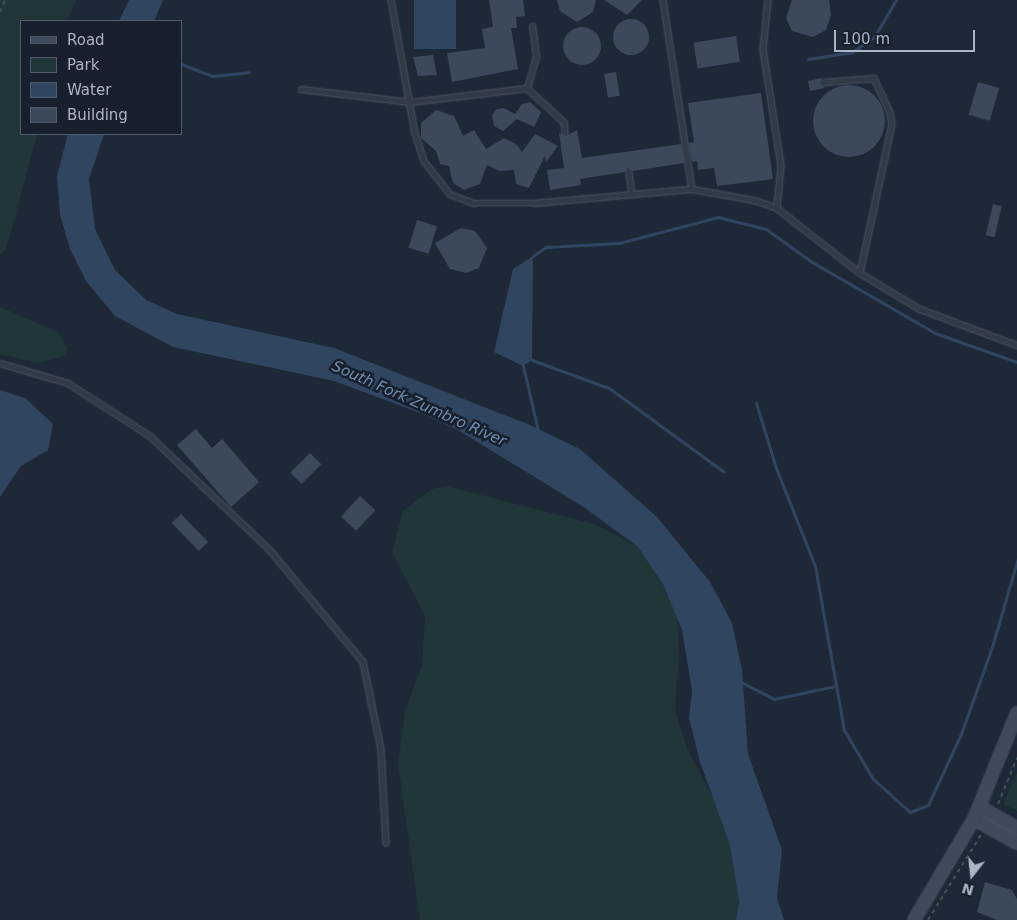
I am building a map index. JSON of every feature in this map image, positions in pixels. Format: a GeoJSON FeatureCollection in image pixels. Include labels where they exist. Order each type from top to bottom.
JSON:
{"type":"FeatureCollection","features":[{"type":"Feature","properties":{"kind":"main road"},"geometry":{"type":"LineString","coordinates":[[914,920],[977,813],[1017,712]]}},
{"type":"Feature","properties":{"kind":"main road"},"geometry":{"type":"LineString","coordinates":[[977,813],[1017,842]]}},
{"type":"Feature","properties":{"kind":"main road"},"geometry":{"type":"LineString","coordinates":[[989,820],[1017,828]]}},
{"type":"Feature","properties":{"kind":"lane"},"geometry":{"type":"LineString","coordinates":[[391,0],[410,102],[424,161],[434,178],[458,199],[474,203],[534,203],[692,189],[777,208],[860,273],[939,318],[1017,345]]}},
{"type":"Feature","properties":{"kind":"lane"},"geometry":{"type":"LineString","coordinates":[[663,0],[692,189]]}},
{"type":"Feature","properties":{"kind":"lane"},"geometry":{"type":"LineString","coordinates":[[768,0],[763,49],[781,165],[777,208]]}},
{"type":"Feature","properties":{"kind":"lane"},"geometry":{"type":"LineString","coordinates":[[527,88],[536,57],[532,26]]}},
{"type":"Feature","properties":{"kind":"lane"},"geometry":{"type":"LineString","coordinates":[[824,82],[874,78],[890,112],[892,124],[860,273]]}},
{"type":"Feature","properties":{"kind":"lane"},"geometry":{"type":"LineString","coordinates":[[301,89],[410,102],[527,88],[564,122],[565,132]]}},
{"type":"Feature","properties":{"kind":"lane"},"geometry":{"type":"LineString","coordinates":[[629,172],[632,194]]}},
{"type":"Feature","properties":{"kind":"lane"},"geometry":{"type":"LineString","coordinates":[[0,363],[68,383],[150,436],[269,549],[363,662],[381,749],[386,843]]}},
{"type":"Feature","properties":{"kind":"path"},"geometry":{"type":"LineString","coordinates":[[0,12],[5,0]]}},
{"type":"Feature","properties":{"kind":"path"},"geometry":{"type":"LineString","coordinates":[[928,920],[989,820],[1017,758]]}},
{"type":"Feature","properties":{"kind":"green space"},"geometry":{"type":"Polygon","coordinates":[[[0,0],[76,0],[67,20],[20,20],[20,135],[37,135],[6,250],[0,255],[0,0]]]}},
{"type":"Feature","properties":{"kind":"green space"},"geometry":{"type":"Polygon","coordinates":[[[0,307],[58,332],[67,348],[65,356],[38,363],[0,354],[0,307]]]}},
{"type":"Feature","properties":{"kind":"green space"},"geometry":{"type":"Polygon","coordinates":[[[446,486],[594,524],[638,547],[676,597],[679,656],[675,709],[687,748],[729,829],[742,873],[736,920],[420,920],[398,764],[405,711],[422,666],[425,616],[392,552],[403,511],[432,489],[446,486]]]}},
{"type":"Feature","properties":{"kind":"green space"},"geometry":{"type":"Polygon","coordinates":[[[1017,773],[1017,811],[1003,804],[1017,773]]]}},
{"type":"Feature","properties":{"kind":"water"},"geometry":{"type":"Polygon","coordinates":[[[129,0],[163,0],[154,20],[119,20],[129,0]]]}},
{"type":"Feature","properties":{"kind":"water"},"geometry":{"type":"Polygon","coordinates":[[[414,0],[456,0],[456,49],[414,49],[414,0]]]}},
{"type":"Feature","properties":{"kind":"water","name":"South Fork Zumbro River"},"geometry":{"type":"Polygon","coordinates":[[[68,135],[104,135],[89,179],[95,229],[115,270],[146,300],[177,314],[334,348],[530,425],[580,449],[657,517],[710,582],[732,623],[742,670],[748,754],[782,850],[777,898],[784,920],[736,920],[739,901],[730,845],[700,762],[689,718],[692,691],[682,630],[663,584],[638,547],[585,508],[458,430],[423,414],[334,381],[173,347],[115,316],[86,281],[70,249],[60,215],[57,176],[68,135]]]}},
{"type":"Feature","properties":{"kind":"water"},"geometry":{"type":"Polygon","coordinates":[[[533,256],[532,360],[523,366],[494,352],[513,269],[533,256]]]}},
{"type":"Feature","properties":{"kind":"water"},"geometry":{"type":"Polygon","coordinates":[[[0,390],[25,398],[53,424],[48,450],[21,466],[0,497],[0,390]]]}},
{"type":"Feature","properties":{"kind":"building"},"geometry":{"type":"Polygon","coordinates":[[[489,0],[523,0],[525,16],[516,17],[517,28],[511,28],[518,69],[452,82],[447,53],[485,48],[482,29],[493,27],[489,0]]]}},
{"type":"Feature","properties":{"kind":"building"},"geometry":{"type":"Polygon","coordinates":[[[557,0],[596,0],[593,12],[577,22],[560,11],[557,0]]]}},
{"type":"Feature","properties":{"kind":"building"},"geometry":{"type":"Polygon","coordinates":[[[604,0],[642,0],[627,15],[604,0]]]}},
{"type":"Feature","properties":{"kind":"building"},"geometry":{"type":"Polygon","coordinates":[[[792,0],[829,0],[831,15],[826,30],[813,37],[792,31],[786,18],[792,0]]]}},
{"type":"Feature","properties":{"kind":"building"},"geometry":{"type":"Polygon","coordinates":[[[631,19],[638,20],[644,24],[648,30],[648,44],[644,50],[638,54],[631,55],[624,54],[618,50],[614,44],[613,37],[614,30],[618,24],[624,20],[631,19]]]}},
{"type":"Feature","properties":{"kind":"building"},"geometry":{"type":"Polygon","coordinates":[[[582,27],[596,32],[601,46],[596,60],[582,65],[568,60],[563,46],[568,32],[582,27]]]}},
{"type":"Feature","properties":{"kind":"building"},"geometry":{"type":"Polygon","coordinates":[[[736,36],[740,62],[698,68],[694,43],[736,36]]]}},
{"type":"Feature","properties":{"kind":"building"},"geometry":{"type":"Polygon","coordinates":[[[433,55],[437,75],[418,76],[413,57],[433,55]]]}},
{"type":"Feature","properties":{"kind":"building"},"geometry":{"type":"Polygon","coordinates":[[[616,72],[620,96],[608,98],[604,74],[616,72]]]}},
{"type":"Feature","properties":{"kind":"building"},"geometry":{"type":"Polygon","coordinates":[[[822,78],[820,83],[825,88],[810,91],[808,81],[822,78]]]}},
{"type":"Feature","properties":{"kind":"building"},"geometry":{"type":"Polygon","coordinates":[[[978,82],[999,88],[990,121],[969,115],[978,82]]]}},
{"type":"Feature","properties":{"kind":"building"},"geometry":{"type":"Polygon","coordinates":[[[849,85],[869,91],[879,101],[885,121],[879,141],[869,151],[849,157],[829,151],[819,141],[813,121],[819,101],[829,91],[849,85]]]}},
{"type":"Feature","properties":{"kind":"building"},"geometry":{"type":"Polygon","coordinates":[[[761,93],[773,179],[717,186],[714,168],[698,170],[697,161],[692,162],[689,143],[694,142],[688,103],[761,93]]]}},
{"type":"Feature","properties":{"kind":"building"},"geometry":{"type":"Polygon","coordinates":[[[530,102],[541,112],[534,127],[517,119],[503,131],[494,126],[492,115],[497,109],[504,108],[515,114],[522,104],[530,102]]]}},
{"type":"Feature","properties":{"kind":"building"},"geometry":{"type":"Polygon","coordinates":[[[436,110],[454,116],[463,136],[474,130],[486,149],[504,138],[516,144],[522,152],[535,134],[558,146],[546,162],[545,156],[529,188],[516,184],[514,170],[500,171],[487,165],[480,184],[464,190],[453,183],[449,166],[440,164],[436,151],[421,138],[421,123],[436,110]]]}},
{"type":"Feature","properties":{"kind":"building"},"geometry":{"type":"Polygon","coordinates":[[[577,130],[582,158],[681,144],[684,163],[633,171],[628,168],[625,172],[580,179],[581,185],[550,190],[547,170],[564,168],[559,133],[566,136],[577,130]]]}},
{"type":"Feature","properties":{"kind":"building"},"geometry":{"type":"Polygon","coordinates":[[[993,204],[1002,206],[995,237],[986,235],[993,204]]]}},
{"type":"Feature","properties":{"kind":"building"},"geometry":{"type":"Polygon","coordinates":[[[417,220],[437,226],[429,254],[409,248],[417,220]]]}},
{"type":"Feature","properties":{"kind":"building"},"geometry":{"type":"Polygon","coordinates":[[[461,228],[475,231],[487,248],[479,268],[466,273],[450,269],[435,243],[461,228]]]}},
{"type":"Feature","properties":{"kind":"building"},"geometry":{"type":"Polygon","coordinates":[[[196,429],[212,448],[222,439],[259,482],[231,507],[177,445],[196,429]]]}},
{"type":"Feature","properties":{"kind":"building"},"geometry":{"type":"Polygon","coordinates":[[[310,453],[321,464],[302,484],[290,473],[310,453]]]}},
{"type":"Feature","properties":{"kind":"building"},"geometry":{"type":"Polygon","coordinates":[[[360,496],[375,510],[356,531],[341,516],[360,496]]]}},
{"type":"Feature","properties":{"kind":"building"},"geometry":{"type":"Polygon","coordinates":[[[181,514],[208,542],[199,551],[172,523],[181,514]]]}},
{"type":"Feature","properties":{"kind":"building"},"geometry":{"type":"Polygon","coordinates":[[[985,882],[1012,890],[1017,899],[1017,920],[997,920],[977,912],[985,882]]]}},
{"type":"Feature","properties":{"kind":"waterway"},"geometry":{"type":"LineString","coordinates":[[808,59],[852,52],[874,37],[896,0]]}},
{"type":"Feature","properties":{"kind":"waterway"},"geometry":{"type":"LineString","coordinates":[[182,64],[213,76],[249,72]]}},
{"type":"Feature","properties":{"kind":"waterway"},"geometry":{"type":"LineString","coordinates":[[533,256],[546,247],[619,243],[718,217],[766,229],[812,262],[935,333],[1017,362]]}},
{"type":"Feature","properties":{"kind":"waterway"},"geometry":{"type":"LineString","coordinates":[[532,360],[609,388],[724,472]]}},
{"type":"Feature","properties":{"kind":"waterway"},"geometry":{"type":"LineString","coordinates":[[523,366],[538,431]]}},
{"type":"Feature","properties":{"kind":"waterway"},"geometry":{"type":"LineString","coordinates":[[756,403],[776,468],[815,566],[844,730],[873,779],[910,812],[928,805],[961,734],[992,647],[1017,561]]}},
{"type":"Feature","properties":{"kind":"waterway"},"geometry":{"type":"LineString","coordinates":[[741,682],[774,699],[835,686]]}}]}
